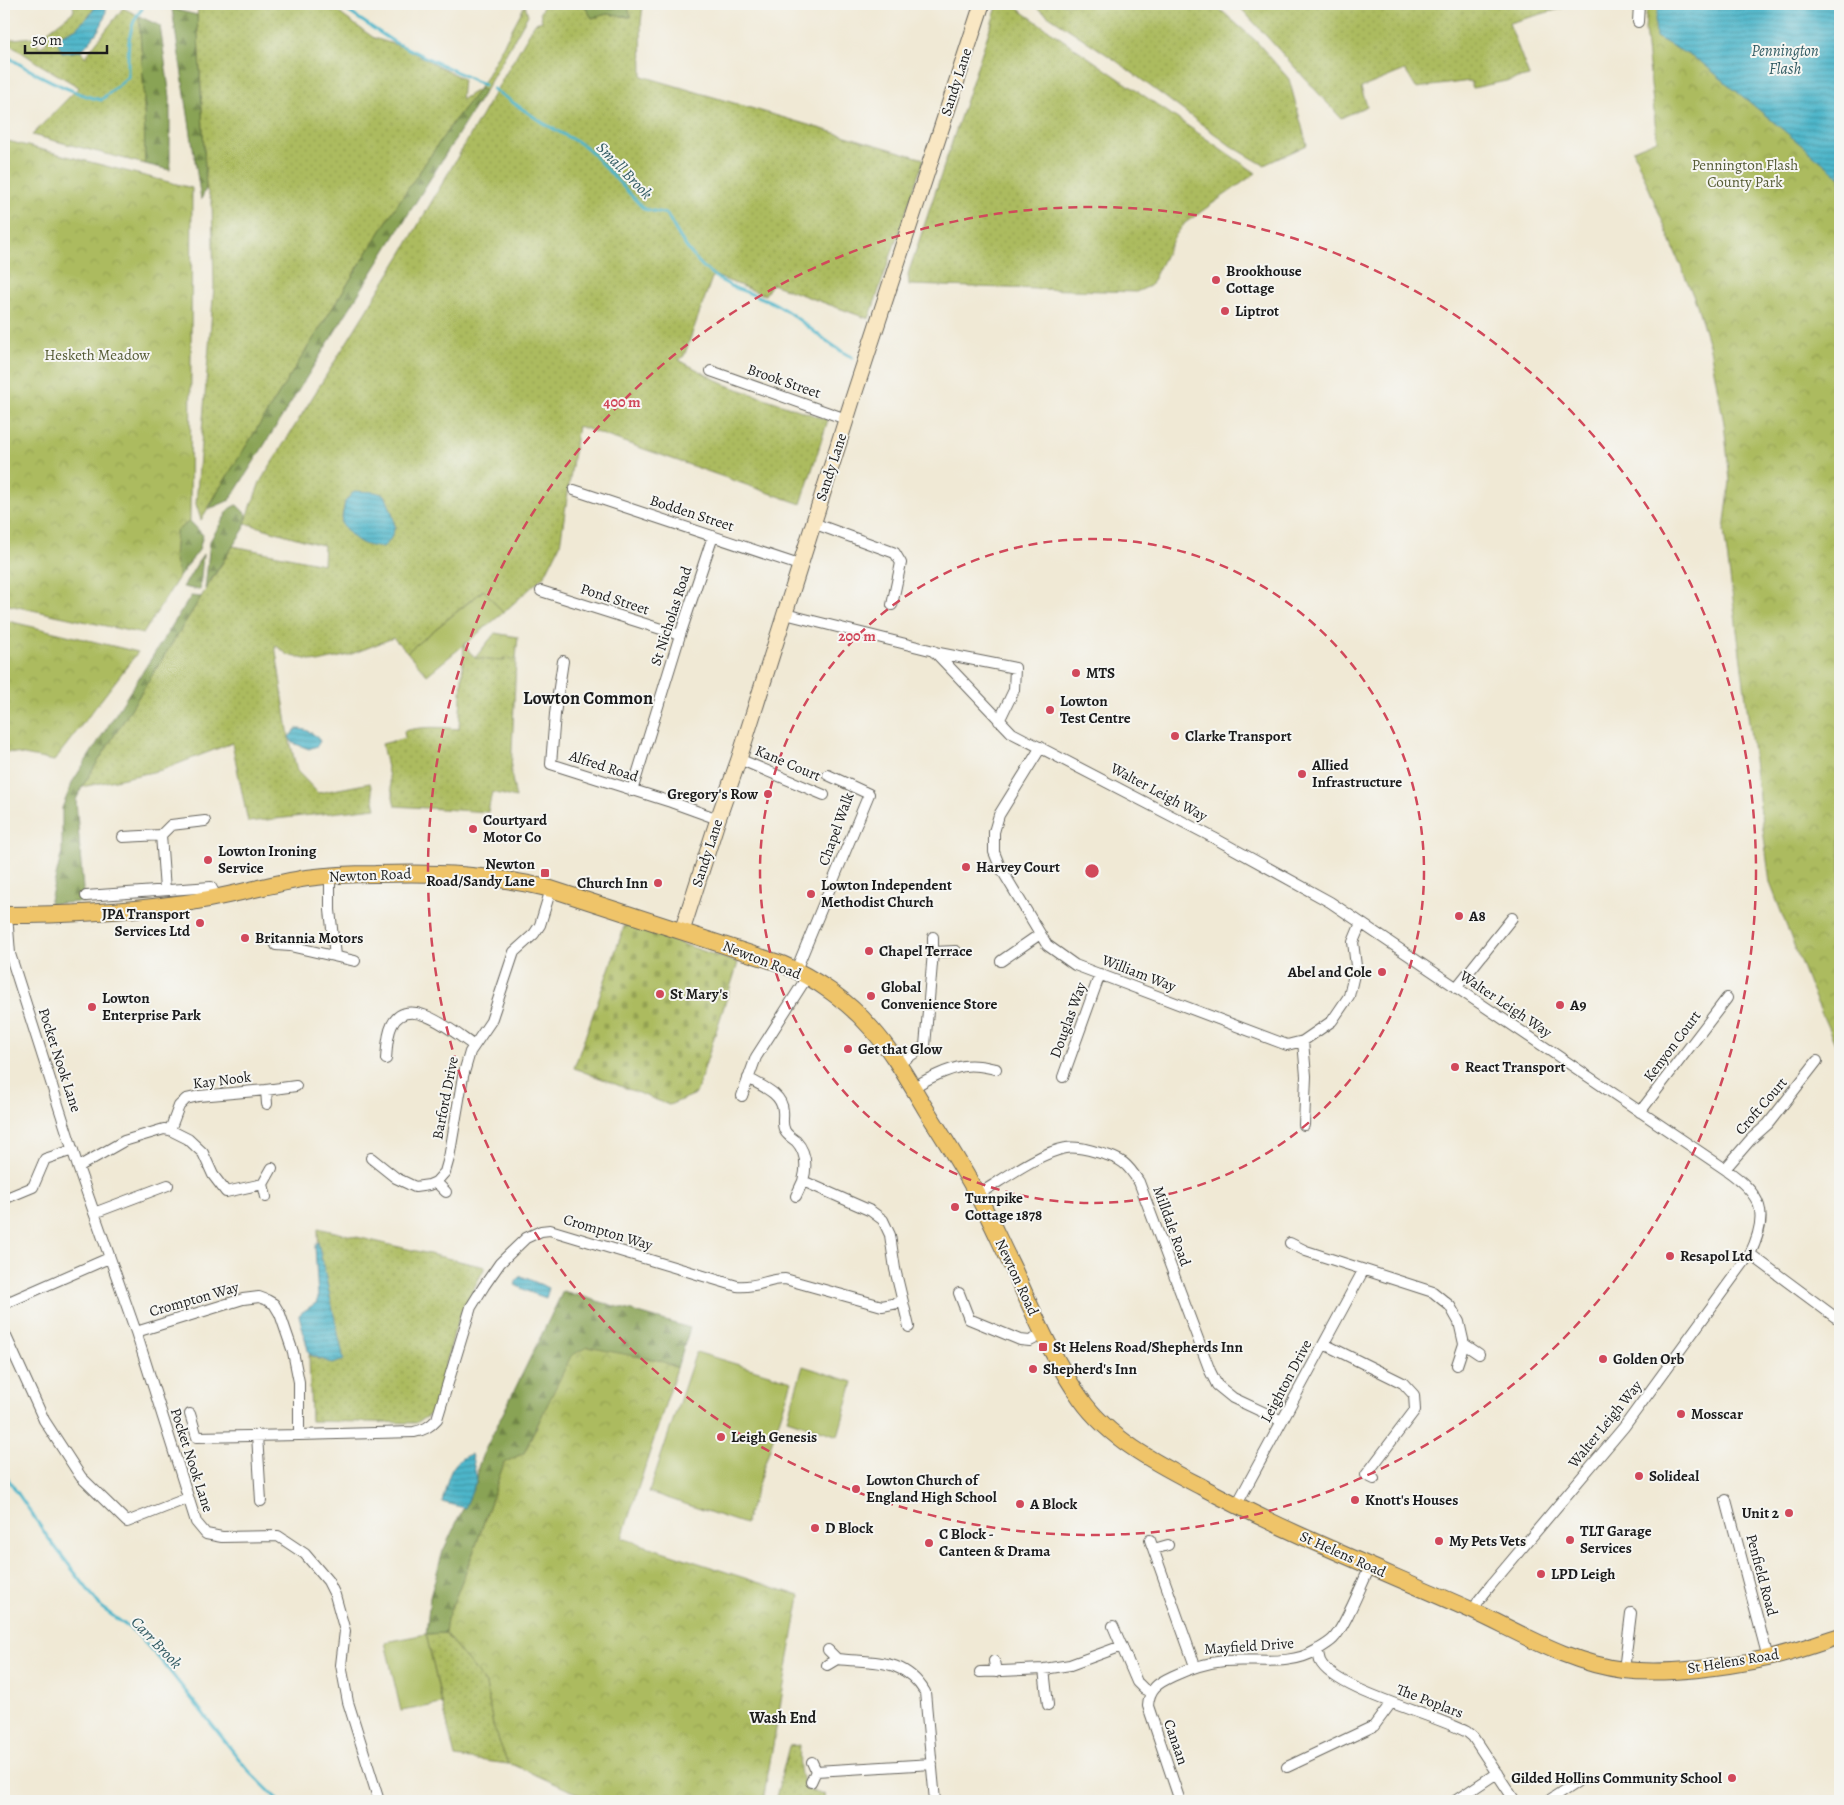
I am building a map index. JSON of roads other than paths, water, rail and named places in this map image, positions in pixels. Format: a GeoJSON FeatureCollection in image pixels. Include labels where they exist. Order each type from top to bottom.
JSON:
{"type":"FeatureCollection","features":[{"type":"Feature","properties":{"kind":"main road","name":"Newton Road"},"geometry":{"type":"LineString","coordinates":[[6,915],[111,911],[177,904],[217,898],[306,878],[330,875],[447,873],[520,881],[551,889],[682,931],[802,974],[854,1011],[871,1028],[898,1064],[977,1195],[1044,1334],[1082,1401]]}},
{"type":"Feature","properties":{"kind":"main road","name":"St Helens Road"},"geometry":{"type":"LineString","coordinates":[[1082,1401],[1106,1426],[1130,1446],[1156,1463],[1236,1506],[1473,1611],[1556,1651],[1586,1662],[1624,1670],[1691,1669],[1768,1658],[1840,1636]]}},
{"type":"Feature","properties":{"kind":"street","name":"Sandy Lane"},"geometry":{"type":"LineString","coordinates":[[682,931],[718,819],[740,759],[799,565],[982,4]]}},
{"type":"Feature","properties":{"kind":"street"},"geometry":{"type":"LineString","coordinates":[[1638,22],[1639,4]]}},
{"type":"Feature","properties":{"kind":"street","name":"Brook Street"},"geometry":{"type":"LineString","coordinates":[[711,371],[846,419]]}},
{"type":"Feature","properties":{"kind":"street","name":"Bodden Street"},"geometry":{"type":"LineString","coordinates":[[574,490],[799,565]]}},
{"type":"Feature","properties":{"kind":"street"},"geometry":{"type":"LineString","coordinates":[[813,523],[895,553],[899,557],[901,563],[892,604]]}},
{"type":"Feature","properties":{"kind":"street","name":"St Nicholas Road"},"geometry":{"type":"LineString","coordinates":[[632,791],[713,536]]}},
{"type":"Feature","properties":{"kind":"street","name":"Pond Street"},"geometry":{"type":"LineString","coordinates":[[541,591],[680,635]]}},
{"type":"Feature","properties":{"kind":"street"},"geometry":{"type":"LineString","coordinates":[[785,614],[934,652],[1015,668],[1014,690],[999,721]]}},
{"type":"Feature","properties":{"kind":"street","name":"Walter Leigh Way"},"geometry":{"type":"LineString","coordinates":[[934,652],[1012,733],[1214,838],[1330,902],[1726,1169],[1745,1183],[1754,1196],[1762,1222],[1750,1254],[1624,1427],[1491,1585],[1473,1611]]}},
{"type":"Feature","properties":{"kind":"street","name":"Alfred Road"},"geometry":{"type":"LineString","coordinates":[[563,661],[555,714],[551,764],[718,819]]}},
{"type":"Feature","properties":{"kind":"street","name":"William Way"},"geometry":{"type":"LineString","coordinates":[[1040,747],[999,815],[994,832],[994,852],[1000,867],[1047,945],[1075,965],[1287,1045],[1303,1041]]}},
{"type":"Feature","properties":{"kind":"street","name":"Kane Court"},"geometry":{"type":"LineString","coordinates":[[740,759],[824,795]]}},
{"type":"Feature","properties":{"kind":"street","name":"Chapel Walk"},"geometry":{"type":"LineString","coordinates":[[802,974],[869,794],[828,775]]}},
{"type":"Feature","properties":{"kind":"street"},"geometry":{"type":"LineString","coordinates":[[123,837],[161,835],[171,825],[205,821]]}},
{"type":"Feature","properties":{"kind":"street"},"geometry":{"type":"LineString","coordinates":[[161,835],[165,890]]}},
{"type":"Feature","properties":{"kind":"street"},"geometry":{"type":"LineString","coordinates":[[330,875],[330,910],[335,956]]}},
{"type":"Feature","properties":{"kind":"street"},"geometry":{"type":"LineString","coordinates":[[86,896],[211,887],[217,898]]}},
{"type":"Feature","properties":{"kind":"street","name":"Barford Drive"},"geometry":{"type":"LineString","coordinates":[[436,1182],[442,1177],[448,1166],[463,1076],[473,1045],[491,1021],[514,952],[534,934],[540,925],[551,889]]}},
{"type":"Feature","properties":{"kind":"street","name":"Pocket Nook Lane"},"geometry":{"type":"LineString","coordinates":[[6,915],[10,954],[78,1167],[136,1332],[196,1522],[206,1534],[222,1537],[278,1536],[305,1554],[328,1581],[335,1595],[345,1631],[341,1665],[348,1702],[379,1801]]}},
{"type":"Feature","properties":{"kind":"street"},"geometry":{"type":"LineString","coordinates":[[1456,988],[1512,918]]}},
{"type":"Feature","properties":{"kind":"street"},"geometry":{"type":"LineString","coordinates":[[1304,1126],[1306,1076],[1303,1041],[1332,1022],[1349,996],[1356,966],[1353,942],[1361,923]]}},
{"type":"Feature","properties":{"kind":"street"},"geometry":{"type":"LineString","coordinates":[[1001,961],[1040,934]]}},
{"type":"Feature","properties":{"kind":"street"},"geometry":{"type":"LineString","coordinates":[[898,1064],[925,1046],[934,952],[933,937]]}},
{"type":"Feature","properties":{"kind":"street"},"geometry":{"type":"LineString","coordinates":[[276,945],[290,946],[355,961]]}},
{"type":"Feature","properties":{"kind":"street"},"geometry":{"type":"LineString","coordinates":[[934,952],[956,952]]}},
{"type":"Feature","properties":{"kind":"street"},"geometry":{"type":"LineString","coordinates":[[742,1096],[756,1057],[802,974]]}},
{"type":"Feature","properties":{"kind":"street","name":"Douglas Way"},"geometry":{"type":"LineString","coordinates":[[1063,1077],[1100,974]]}},
{"type":"Feature","properties":{"kind":"street","name":"Kenyon Court"},"geometry":{"type":"LineString","coordinates":[[1640,1112],[1727,998]]}},
{"type":"Feature","properties":{"kind":"street"},"geometry":{"type":"LineString","coordinates":[[386,1059],[391,1027],[397,1018],[407,1014],[421,1014],[435,1020],[473,1045]]}},
{"type":"Feature","properties":{"kind":"street","name":"Croft Court"},"geometry":{"type":"LineString","coordinates":[[1726,1169],[1751,1140],[1768,1124],[1817,1061]]}},
{"type":"Feature","properties":{"kind":"street"},"geometry":{"type":"LineString","coordinates":[[913,1088],[928,1079],[964,1066],[981,1066],[996,1070]]}},
{"type":"Feature","properties":{"kind":"street"},"geometry":{"type":"LineString","coordinates":[[748,1078],[770,1091],[781,1103],[784,1110],[783,1128],[802,1149],[806,1159],[806,1170],[796,1196]]}},
{"type":"Feature","properties":{"kind":"street","name":"Kay Nook"},"geometry":{"type":"LineString","coordinates":[[170,1130],[179,1106],[186,1100],[199,1096],[296,1086]]}},
{"type":"Feature","properties":{"kind":"street","name":"Kay Nook"},"geometry":{"type":"LineString","coordinates":[[266,1090],[267,1104]]}},
{"type":"Feature","properties":{"kind":"street"},"geometry":{"type":"LineString","coordinates":[[78,1167],[124,1141],[164,1129],[188,1139],[203,1153],[213,1175],[226,1192],[263,1184]]}},
{"type":"Feature","properties":{"kind":"street","name":"Milldale Road"},"geometry":{"type":"LineString","coordinates":[[977,1195],[1042,1157],[1066,1148],[1083,1148],[1114,1157],[1128,1166],[1139,1182],[1210,1371],[1218,1385],[1233,1398],[1282,1421]]}},
{"type":"Feature","properties":{"kind":"street"},"geometry":{"type":"LineString","coordinates":[[4,1199],[33,1187],[45,1159],[73,1150]]}},
{"type":"Feature","properties":{"kind":"street"},"geometry":{"type":"LineString","coordinates":[[371,1158],[396,1178],[415,1187],[436,1182],[446,1192]]}},
{"type":"Feature","properties":{"kind":"street"},"geometry":{"type":"LineString","coordinates":[[266,1197],[263,1184],[272,1168]]}},
{"type":"Feature","properties":{"kind":"street"},"geometry":{"type":"LineString","coordinates":[[803,1181],[871,1211],[883,1220],[890,1235],[895,1269],[909,1327]]}},
{"type":"Feature","properties":{"kind":"street"},"geometry":{"type":"LineString","coordinates":[[94,1213],[168,1186]]}},
{"type":"Feature","properties":{"kind":"street","name":"Crompton Way"},"geometry":{"type":"LineString","coordinates":[[190,1414],[197,1437],[414,1432],[423,1430],[430,1426],[438,1414],[471,1307],[500,1263],[526,1238],[541,1231],[550,1230],[737,1286],[756,1286],[777,1279],[785,1279],[882,1306],[903,1302]]}},
{"type":"Feature","properties":{"kind":"street"},"geometry":{"type":"LineString","coordinates":[[1290,1243],[1306,1251],[1363,1271],[1433,1292],[1450,1306],[1459,1322],[1464,1344],[1457,1365]]}},
{"type":"Feature","properties":{"kind":"street"},"geometry":{"type":"LineString","coordinates":[[1750,1254],[1834,1317],[1840,1317]]}},
{"type":"Feature","properties":{"kind":"street"},"geometry":{"type":"LineString","coordinates":[[4,1304],[109,1258]]}},
{"type":"Feature","properties":{"kind":"street","name":"Leighton Drive"},"geometry":{"type":"LineString","coordinates":[[1236,1506],[1363,1271]]}},
{"type":"Feature","properties":{"kind":"street"},"geometry":{"type":"LineString","coordinates":[[959,1293],[969,1319],[1020,1340],[1030,1341],[1044,1334]]}},
{"type":"Feature","properties":{"kind":"street","name":"Crompton Way"},"geometry":{"type":"LineString","coordinates":[[136,1332],[243,1299],[259,1297],[274,1304],[280,1314],[293,1352],[299,1382],[299,1435]]}},
{"type":"Feature","properties":{"kind":"street"},"geometry":{"type":"LineString","coordinates":[[4,1332],[44,1420],[81,1477],[127,1522],[188,1498]]}},
{"type":"Feature","properties":{"kind":"street"},"geometry":{"type":"LineString","coordinates":[[1324,1344],[1403,1384],[1414,1394],[1415,1410],[1366,1475]]}},
{"type":"Feature","properties":{"kind":"street"},"geometry":{"type":"LineString","coordinates":[[1464,1344],[1479,1354]]}},
{"type":"Feature","properties":{"kind":"street"},"geometry":{"type":"LineString","coordinates":[[257,1435],[261,1501]]}},
{"type":"Feature","properties":{"kind":"street","name":"Penfield Road"},"geometry":{"type":"LineString","coordinates":[[1726,1500],[1768,1658]]}},
{"type":"Feature","properties":{"kind":"street"},"geometry":{"type":"LineString","coordinates":[[1168,1545],[1152,1545],[1195,1666]]}},
{"type":"Feature","properties":{"kind":"street","name":"Mayfield Drive"},"geometry":{"type":"LineString","coordinates":[[1150,1692],[1160,1682],[1195,1666],[1225,1661],[1291,1660],[1318,1650],[1333,1639],[1340,1630],[1370,1567]]}},
{"type":"Feature","properties":{"kind":"street"},"geometry":{"type":"LineString","coordinates":[[1624,1670],[1631,1613]]}},
{"type":"Feature","properties":{"kind":"street"},"geometry":{"type":"LineString","coordinates":[[1113,1626],[1137,1682],[1150,1692]]}},
{"type":"Feature","properties":{"kind":"street"},"geometry":{"type":"LineString","coordinates":[[980,1672],[995,1667],[1044,1669],[1070,1665],[1122,1646]]}},
{"type":"Feature","properties":{"kind":"street"},"geometry":{"type":"LineString","coordinates":[[828,1650],[837,1659]]}},
{"type":"Feature","properties":{"kind":"street","name":"The Poplars"},"geometry":{"type":"LineString","coordinates":[[1318,1650],[1320,1660],[1326,1668],[1341,1680],[1391,1703],[1467,1732],[1473,1737],[1515,1801]]}},
{"type":"Feature","properties":{"kind":"street"},"geometry":{"type":"LineString","coordinates":[[827,1665],[837,1659],[894,1664],[919,1682],[925,1692],[935,1801]]}},
{"type":"Feature","properties":{"kind":"street"},"geometry":{"type":"LineString","coordinates":[[1044,1669],[1048,1705]]}},
{"type":"Feature","properties":{"kind":"street","name":"Canaan"},"geometry":{"type":"LineString","coordinates":[[1150,1692],[1148,1706],[1180,1801]]}},
{"type":"Feature","properties":{"kind":"street"},"geometry":{"type":"LineString","coordinates":[[1287,1767],[1374,1726],[1391,1703]]}},
{"type":"Feature","properties":{"kind":"street"},"geometry":{"type":"LineString","coordinates":[[811,1782],[814,1766],[932,1764]]}},
{"type":"Feature","properties":{"kind":"street"},"geometry":{"type":"LineString","coordinates":[[1455,1801],[1497,1773]]}},
{"type":"Feature","properties":{"kind":"street"},"geometry":{"type":"LineString","coordinates":[[1548,1801],[1577,1782]]}},
{"type":"Feature","properties":{"kind":"water"},"geometry":{"type":"Polygon","coordinates":[[[97,4],[106,4],[106,11],[105,17],[95,35],[81,51],[62,53],[58,43],[60,36],[75,29],[90,15],[97,4]]]}},
{"type":"Feature","properties":{"kind":"water","name":"Pennington Flash"},"geometry":{"type":"Polygon","coordinates":[[[1659,4],[1840,4],[1840,177],[1701,62],[1656,37],[1655,23],[1659,4]]]}},
{"type":"Feature","properties":{"kind":"water"},"geometry":{"type":"Polygon","coordinates":[[[354,491],[375,492],[385,495],[393,516],[394,529],[389,541],[383,547],[364,544],[350,534],[341,523],[345,502],[354,491]]]}},
{"type":"Feature","properties":{"kind":"water"},"geometry":{"type":"Polygon","coordinates":[[[296,729],[307,730],[315,735],[320,741],[317,746],[309,749],[293,743],[289,737],[296,729]]]}},
{"type":"Feature","properties":{"kind":"water"},"geometry":{"type":"Polygon","coordinates":[[[318,1242],[344,1360],[333,1364],[309,1354],[299,1315],[316,1303],[318,1298],[315,1246],[318,1242]]]}},
{"type":"Feature","properties":{"kind":"water"},"geometry":{"type":"Polygon","coordinates":[[[521,1276],[549,1288],[546,1298],[515,1285],[517,1279],[521,1276]]]}},
{"type":"Feature","properties":{"kind":"water"},"geometry":{"type":"Polygon","coordinates":[[[471,1454],[477,1479],[465,1508],[442,1502],[453,1467],[463,1457],[471,1454]]]}},
{"type":"Feature","properties":{"kind":"waterway","name":"Small Brook"},"geometry":{"type":"LineString","coordinates":[[337,4],[394,42],[484,85]]}},
{"type":"Feature","properties":{"kind":"waterway"},"geometry":{"type":"LineString","coordinates":[[4,54],[25,68],[51,81],[77,93],[101,100],[128,77],[129,41],[133,24],[142,9]]}},
{"type":"Feature","properties":{"kind":"waterway","name":"Small Brook"},"geometry":{"type":"LineString","coordinates":[[493,89],[543,123],[586,147],[644,209],[667,214],[693,256],[721,281],[777,305],[833,346],[852,357]]}},
{"type":"Feature","properties":{"kind":"waterway","name":"Carr Brook"},"geometry":{"type":"LineString","coordinates":[[4,1473],[49,1539],[102,1608],[135,1632],[164,1664],[247,1769],[279,1801]]}},
{"type":"Feature","properties":{"kind":"place","name":"Brookhouse Cottage"},"geometry":{"type":"Point","coordinates":[1216,280]}},
{"type":"Feature","properties":{"kind":"place","name":"Liptrot"},"geometry":{"type":"Point","coordinates":[1225,311]}},
{"type":"Feature","properties":{"kind":"place","name":"MTS"},"geometry":{"type":"Point","coordinates":[1076,673]}},
{"type":"Feature","properties":{"kind":"place","name":"Lowton Test Centre"},"geometry":{"type":"Point","coordinates":[1050,710]}},
{"type":"Feature","properties":{"kind":"place","name":"Clarke Transport"},"geometry":{"type":"Point","coordinates":[1175,736]}},
{"type":"Feature","properties":{"kind":"place","name":"Allied Infrastructure"},"geometry":{"type":"Point","coordinates":[1302,774]}},
{"type":"Feature","properties":{"kind":"place","name":"Gregory's Row"},"geometry":{"type":"Point","coordinates":[768,794]}},
{"type":"Feature","properties":{"kind":"place","name":"Courtyard Motor Co"},"geometry":{"type":"Point","coordinates":[473,829]}},
{"type":"Feature","properties":{"kind":"place","name":"Lowton Ironing Service"},"geometry":{"type":"Point","coordinates":[208,860]}},
{"type":"Feature","properties":{"kind":"place","name":"Harvey Court"},"geometry":{"type":"Point","coordinates":[966,867]}},
{"type":"Feature","properties":{"kind":"place","name":"Newton Road/Sandy Lane"},"geometry":{"type":"Point","coordinates":[545,873]}},
{"type":"Feature","properties":{"kind":"place","name":"Church Inn"},"geometry":{"type":"Point","coordinates":[658,883]}},
{"type":"Feature","properties":{"kind":"place","name":"Lowton Independent Methodist Church"},"geometry":{"type":"Point","coordinates":[811,894]}},
{"type":"Feature","properties":{"kind":"place","name":"A8"},"geometry":{"type":"Point","coordinates":[1459,916]}},
{"type":"Feature","properties":{"kind":"place","name":"JPA Transport Services Ltd"},"geometry":{"type":"Point","coordinates":[200,923]}},
{"type":"Feature","properties":{"kind":"place","name":"Britannia Motors"},"geometry":{"type":"Point","coordinates":[245,938]}},
{"type":"Feature","properties":{"kind":"place","name":"Chapel Terrace"},"geometry":{"type":"Point","coordinates":[869,951]}},
{"type":"Feature","properties":{"kind":"place","name":"Abel and Cole"},"geometry":{"type":"Point","coordinates":[1382,972]}},
{"type":"Feature","properties":{"kind":"place","name":"St Mary's"},"geometry":{"type":"Point","coordinates":[660,994]}},
{"type":"Feature","properties":{"kind":"place","name":"Global Convenience Store"},"geometry":{"type":"Point","coordinates":[871,996]}},
{"type":"Feature","properties":{"kind":"place","name":"A9"},"geometry":{"type":"Point","coordinates":[1560,1005]}},
{"type":"Feature","properties":{"kind":"place","name":"Lowton Enterprise Park"},"geometry":{"type":"Point","coordinates":[92,1007]}},
{"type":"Feature","properties":{"kind":"place","name":"Get that Glow"},"geometry":{"type":"Point","coordinates":[848,1049]}},
{"type":"Feature","properties":{"kind":"place","name":"React Transport"},"geometry":{"type":"Point","coordinates":[1455,1067]}},
{"type":"Feature","properties":{"kind":"place","name":"Turnpike Cottage 1878"},"geometry":{"type":"Point","coordinates":[955,1207]}},
{"type":"Feature","properties":{"kind":"place","name":"Resapol Ltd"},"geometry":{"type":"Point","coordinates":[1670,1256]}},
{"type":"Feature","properties":{"kind":"place","name":"St Helens Road/Shepherds Inn"},"geometry":{"type":"Point","coordinates":[1043,1347]}},
{"type":"Feature","properties":{"kind":"place","name":"Golden Orb"},"geometry":{"type":"Point","coordinates":[1603,1359]}},
{"type":"Feature","properties":{"kind":"place","name":"Shepherd's Inn"},"geometry":{"type":"Point","coordinates":[1033,1369]}},
{"type":"Feature","properties":{"kind":"place","name":"Mosscar"},"geometry":{"type":"Point","coordinates":[1681,1414]}},
{"type":"Feature","properties":{"kind":"place","name":"Leigh Genesis"},"geometry":{"type":"Point","coordinates":[721,1437]}},
{"type":"Feature","properties":{"kind":"place","name":"Solideal"},"geometry":{"type":"Point","coordinates":[1639,1476]}},
{"type":"Feature","properties":{"kind":"place","name":"Lowton Church of England High School"},"geometry":{"type":"Point","coordinates":[856,1489]}},
{"type":"Feature","properties":{"kind":"place","name":"Knott's Houses"},"geometry":{"type":"Point","coordinates":[1355,1500]}},
{"type":"Feature","properties":{"kind":"place","name":"A Block"},"geometry":{"type":"Point","coordinates":[1020,1504]}},
{"type":"Feature","properties":{"kind":"place","name":"Unit 2"},"geometry":{"type":"Point","coordinates":[1789,1513]}},
{"type":"Feature","properties":{"kind":"place","name":"D Block"},"geometry":{"type":"Point","coordinates":[815,1528]}},
{"type":"Feature","properties":{"kind":"place","name":"TLT Garage Services"},"geometry":{"type":"Point","coordinates":[1570,1540]}},
{"type":"Feature","properties":{"kind":"place","name":"My Pets Vets"},"geometry":{"type":"Point","coordinates":[1439,1541]}},
{"type":"Feature","properties":{"kind":"place","name":"C Block - Canteen & Drama"},"geometry":{"type":"Point","coordinates":[929,1543]}},
{"type":"Feature","properties":{"kind":"place","name":"LPD Leigh"},"geometry":{"type":"Point","coordinates":[1541,1574]}},
{"type":"Feature","properties":{"kind":"place","name":"Gilded Hollins Community School"},"geometry":{"type":"Point","coordinates":[1732,1778]}},
{"type":"Feature","properties":{"kind":"district","name":"Lowton Common"},"geometry":{"type":"Point","coordinates":[588,698]}},
{"type":"Feature","properties":{"kind":"district","name":"Wash End"},"geometry":{"type":"Point","coordinates":[783,1717]}},
{"type":"Feature","properties":{"kind":"park label","name":"Pennington Flash County Park"},"geometry":{"type":"Point","coordinates":[1745,174]}},
{"type":"Feature","properties":{"kind":"park label","name":"Hesketh Meadow"},"geometry":{"type":"Point","coordinates":[97,355]}}]}
